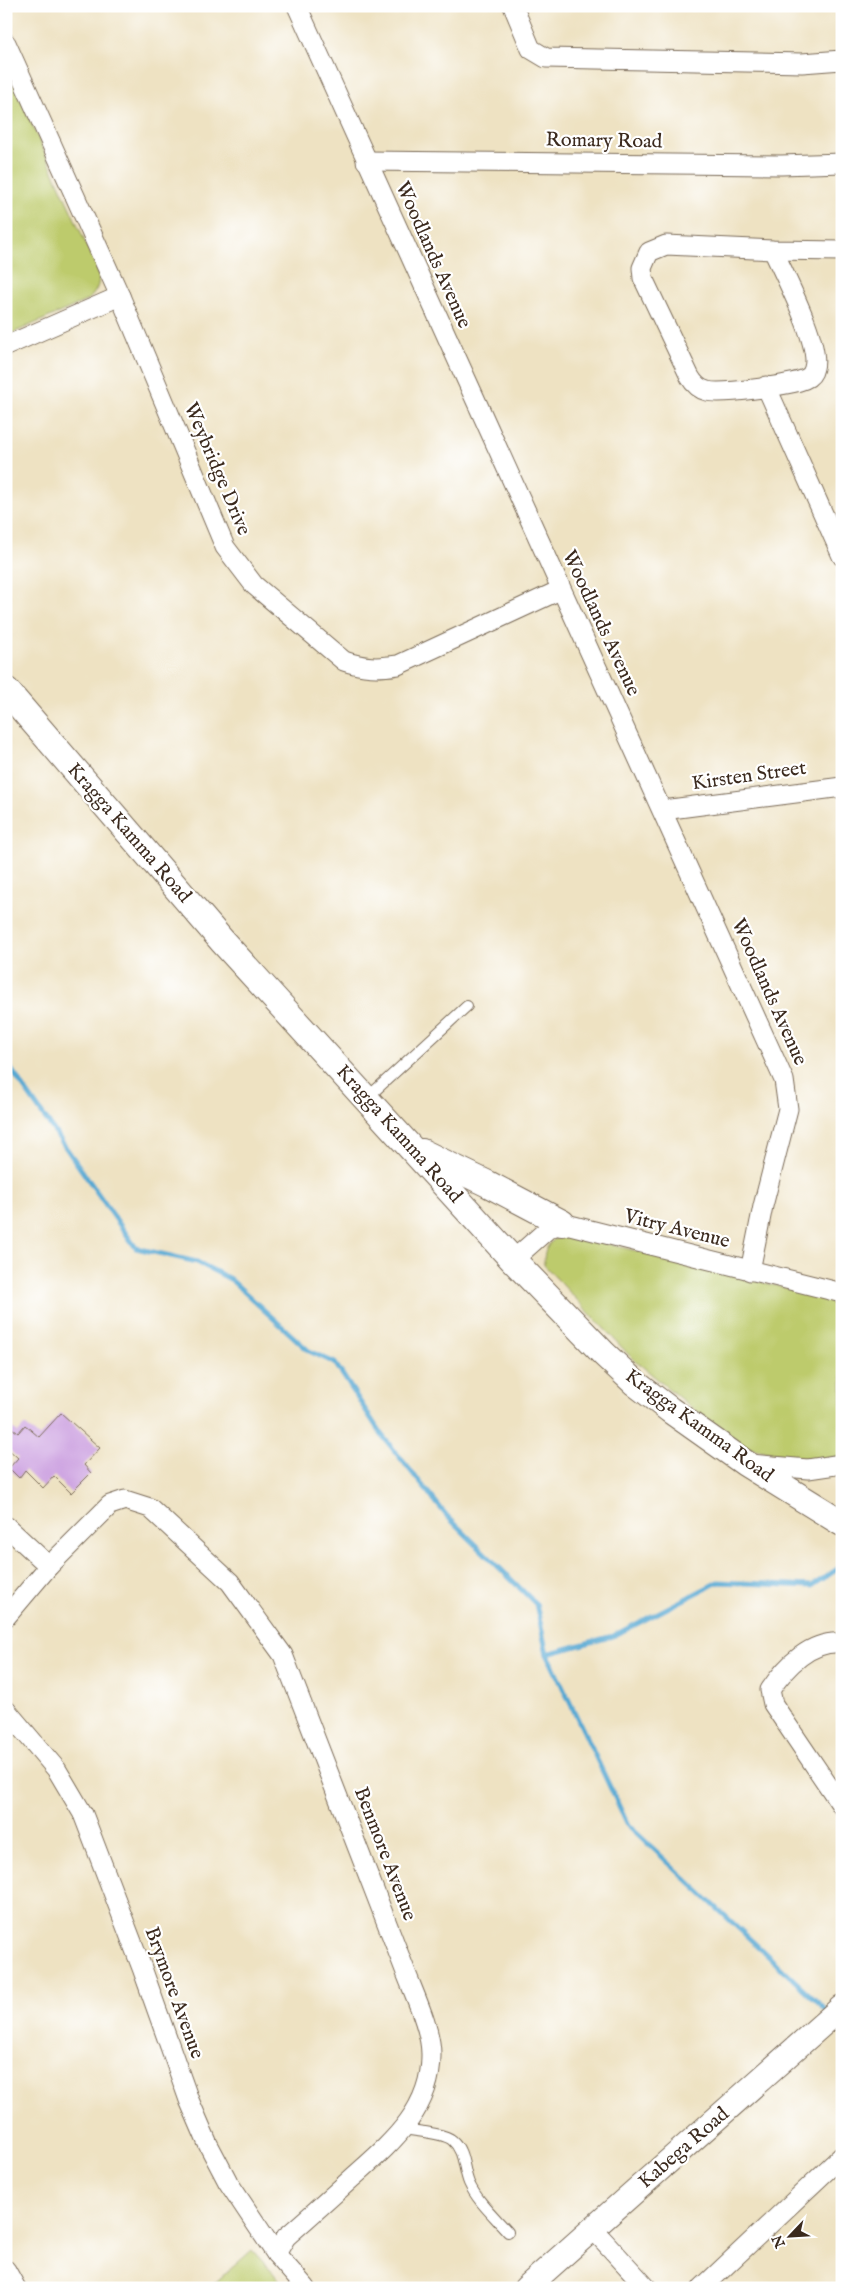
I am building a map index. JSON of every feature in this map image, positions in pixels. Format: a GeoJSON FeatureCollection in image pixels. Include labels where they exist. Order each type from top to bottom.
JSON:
{"type":"FeatureCollection","features":[{"type":"Feature","properties":{"kind":"main road","name":"Kragga Kamma Road"},"geometry":{"type":"LineString","coordinates":[[6,690],[223,942],[513,1260],[635,1383],[745,1463],[842,1523]]}},
{"type":"Feature","properties":{"kind":"main road"},"geometry":{"type":"LineString","coordinates":[[410,1146],[562,1223]]}},
{"type":"Feature","properties":{"kind":"street","name":"Woodlands Avenue"},"geometry":{"type":"LineString","coordinates":[[296,6],[560,590],[770,1045],[788,1095],[788,1108],[763,1206],[750,1271]]}},
{"type":"Feature","properties":{"kind":"street"},"geometry":{"type":"LineString","coordinates":[[513,6],[532,49],[546,58],[802,63],[842,60]]}},
{"type":"Feature","properties":{"kind":"street","name":"Weybridge Drive"},"geometry":{"type":"LineString","coordinates":[[6,43],[120,296],[225,547],[254,585],[344,661],[360,667],[375,668],[398,665],[560,590]]}},
{"type":"Feature","properties":{"kind":"street","name":"Romary Road"},"geometry":{"type":"LineString","coordinates":[[366,161],[771,165],[842,163]]}},
{"type":"Feature","properties":{"kind":"street"},"geometry":{"type":"LineString","coordinates":[[773,250],[810,334],[816,358],[813,374],[806,379],[714,392],[698,387],[690,377],[642,278],[642,268],[650,252],[666,245],[773,250],[842,250]]}},
{"type":"Feature","properties":{"kind":"street"},"geometry":{"type":"LineString","coordinates":[[6,346],[120,296]]}},
{"type":"Feature","properties":{"kind":"street"},"geometry":{"type":"LineString","coordinates":[[766,386],[842,556]]}},
{"type":"Feature","properties":{"kind":"street","name":"Kirsten Street"},"geometry":{"type":"LineString","coordinates":[[662,810],[842,786]]}},
{"type":"Feature","properties":{"kind":"street"},"geometry":{"type":"LineString","coordinates":[[513,1260],[548,1229],[562,1223]]}},
{"type":"Feature","properties":{"kind":"street","name":"Vitry Avenue"},"geometry":{"type":"LineString","coordinates":[[562,1223],[842,1293]]}},
{"type":"Feature","properties":{"kind":"street"},"geometry":{"type":"LineString","coordinates":[[745,1463],[808,1469],[842,1464]]}},
{"type":"Feature","properties":{"kind":"street","name":"Benmore Avenue"},"geometry":{"type":"LineString","coordinates":[[49,1566],[110,1505],[125,1500],[150,1508],[230,1582],[283,1655],[424,2023],[431,2052],[430,2077],[424,2096],[403,2129],[391,2143],[286,2238],[276,2254]]}},
{"type":"Feature","properties":{"kind":"street"},"geometry":{"type":"LineString","coordinates":[[6,1526],[49,1566],[6,1617]]}},
{"type":"Feature","properties":{"kind":"street"},"geometry":{"type":"LineString","coordinates":[[842,1643],[819,1645],[809,1650],[786,1669],[770,1690],[773,1704],[842,1806]]}},
{"type":"Feature","properties":{"kind":"street","name":"Brymore Avenue"},"geometry":{"type":"LineString","coordinates":[[6,1710],[57,1770],[83,1814],[200,2126],[228,2182],[276,2254],[306,2288]]}},
{"type":"Feature","properties":{"kind":"street","name":"Kabega Road"},"geometry":{"type":"LineString","coordinates":[[526,2288],[842,2008]]}},
{"type":"Feature","properties":{"kind":"street"},"geometry":{"type":"LineString","coordinates":[[702,2288],[842,2156]]}},
{"type":"Feature","properties":{"kind":"street"},"geometry":{"type":"LineString","coordinates":[[592,2228],[647,2288]]}},
{"type":"Feature","properties":{"kind":"street"},"geometry":{"type":"LineString","coordinates":[[6,2270],[16,2288]]}},
{"type":"Feature","properties":{"kind":"lane"},"geometry":{"type":"LineString","coordinates":[[367,1098],[467,1006]]}},
{"type":"Feature","properties":{"kind":"lane"},"geometry":{"type":"LineString","coordinates":[[403,2129],[439,2134],[452,2140],[464,2158],[468,2181],[475,2193],[508,2232]]}},
{"type":"Feature","properties":{"kind":"green space"},"geometry":{"type":"Polygon","coordinates":[[[6,67],[97,268],[99,281],[94,293],[88,300],[6,336],[6,67]]]}},
{"type":"Feature","properties":{"kind":"green space"},"geometry":{"type":"Polygon","coordinates":[[[568,1234],[842,1302],[842,1456],[811,1460],[748,1448],[688,1405],[630,1356],[544,1265],[545,1253],[549,1244],[562,1235],[568,1234]]]}},
{"type":"Feature","properties":{"kind":"green space"},"geometry":{"type":"Polygon","coordinates":[[[252,2250],[287,2288],[209,2288],[252,2250]]]}},
{"type":"Feature","properties":{"kind":"building"},"geometry":{"type":"Polygon","coordinates":[[[61,1413],[100,1448],[84,1465],[91,1473],[71,1493],[54,1476],[43,1488],[25,1470],[19,1478],[9,1468],[18,1458],[6,1447],[6,1423],[18,1433],[25,1425],[39,1437],[61,1413]]]}},
{"type":"Feature","properties":{"kind":"waterway"},"geometry":{"type":"LineString","coordinates":[[6,1062],[136,1248],[197,1262],[230,1279],[309,1351],[335,1363],[381,1434],[447,1516],[536,1604],[547,1654],[628,1825],[827,2011]]}},
{"type":"Feature","properties":{"kind":"waterway"},"geometry":{"type":"LineString","coordinates":[[547,1654],[613,1636],[718,1582],[812,1586],[842,1566]]}}]}
